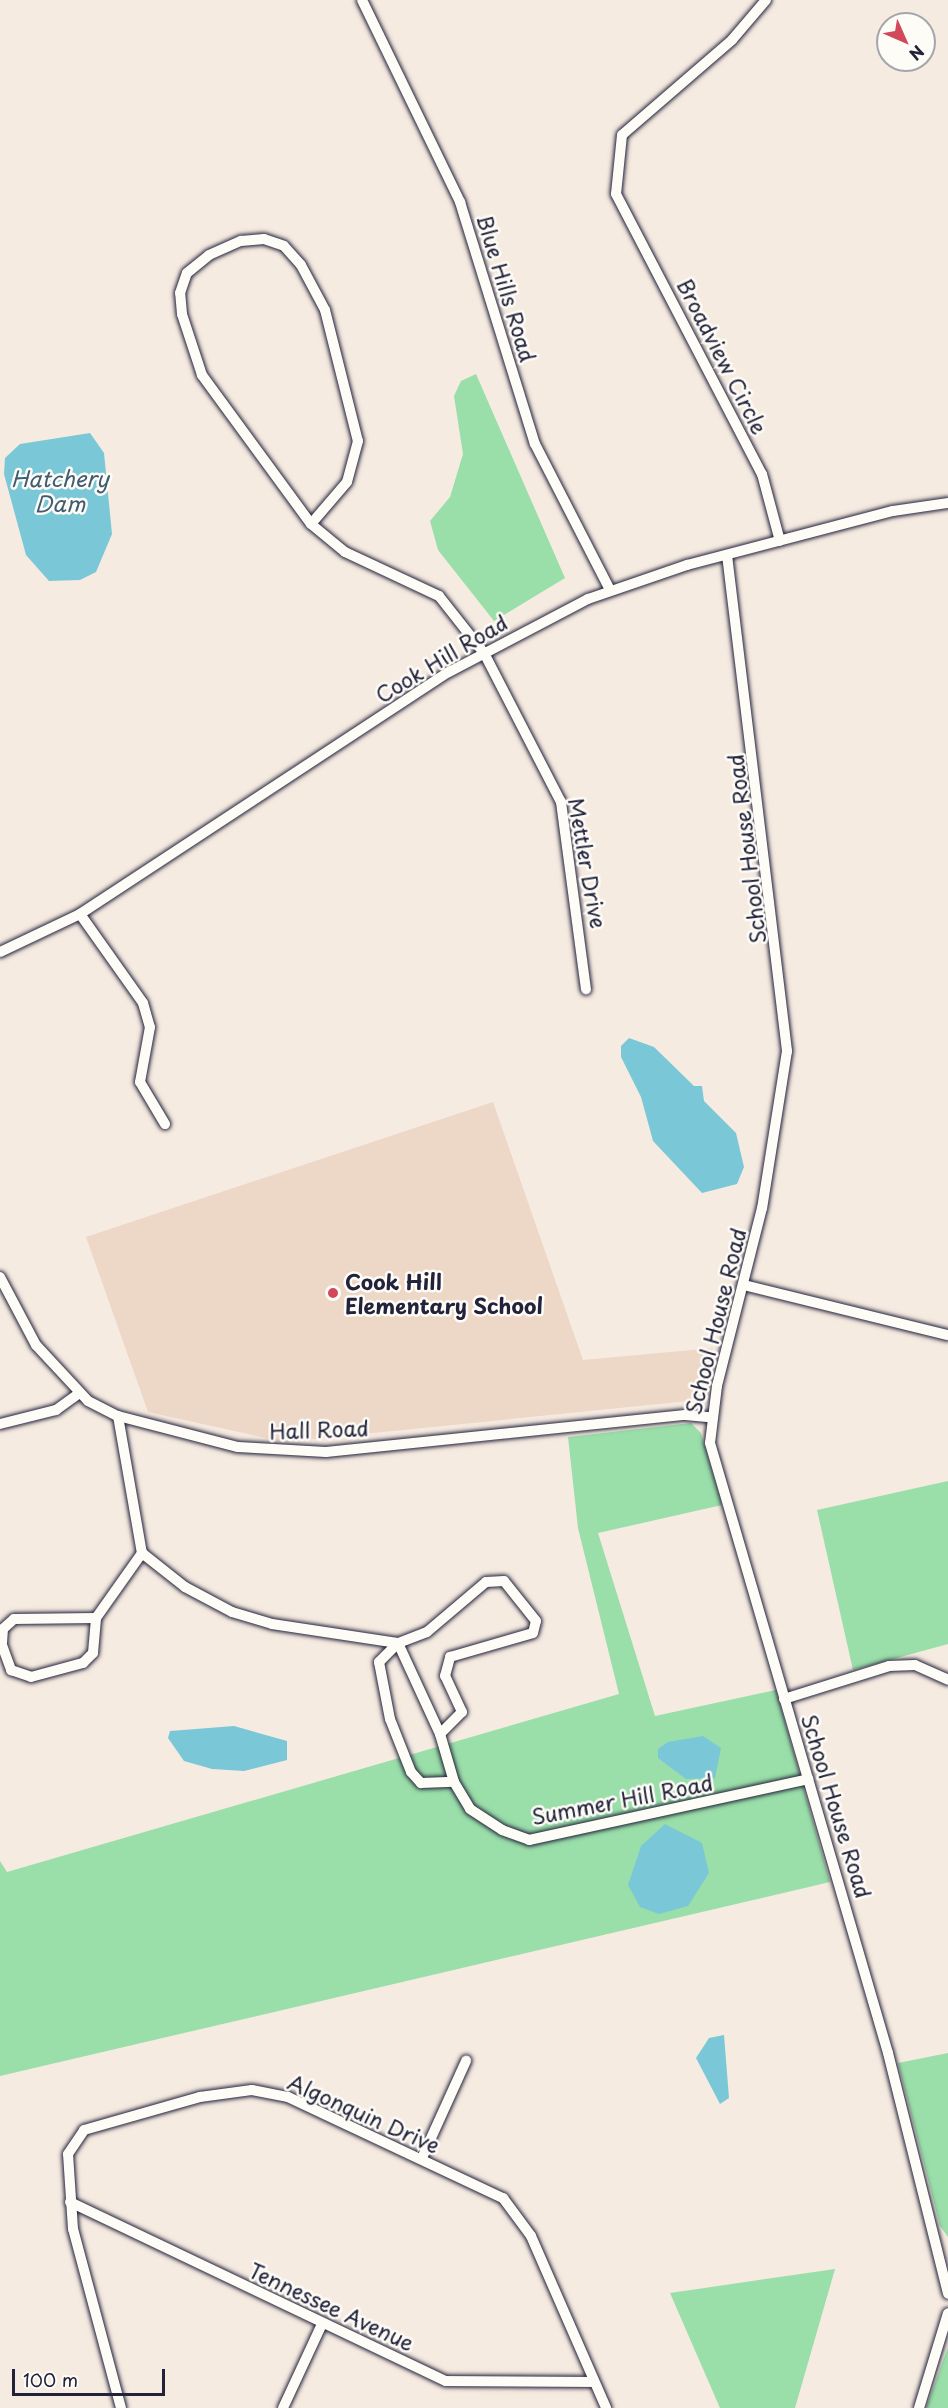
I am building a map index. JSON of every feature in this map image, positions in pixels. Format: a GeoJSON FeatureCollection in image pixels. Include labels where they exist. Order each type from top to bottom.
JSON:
{"type":"FeatureCollection","features":[{"type":"Feature","properties":{"kind":"street","name":"Blue Hills Road"},"geometry":{"type":"LineString","coordinates":[[362,0],[460,202],[536,444],[610,590]]}},
{"type":"Feature","properties":{"kind":"street","name":"Broadview Circle"},"geometry":{"type":"LineString","coordinates":[[766,0],[732,40],[622,135],[616,194],[762,474],[780,541]]}},
{"type":"Feature","properties":{"kind":"street","name":"Mettler Drive"},"geometry":{"type":"LineString","coordinates":[[311,524],[347,482],[354,466],[358,441],[343,364],[325,310],[301,265],[284,246],[264,239],[241,241],[209,255],[187,273],[180,293],[182,314],[208,384],[311,524],[345,552],[439,596],[484,653],[561,802],[586,988]]}},
{"type":"Feature","properties":{"kind":"street","name":"Cook Hill Road"},"geometry":{"type":"LineString","coordinates":[[0,952],[80,914],[484,653],[610,590],[780,541],[948,502]]}},
{"type":"Feature","properties":{"kind":"street","name":"School House Road"},"geometry":{"type":"LineString","coordinates":[[727,555],[787,1038],[779,1122],[744,1285],[710,1417],[718,1480],[808,1779],[944,2250],[948,2294]]}},
{"type":"Feature","properties":{"kind":"street"},"geometry":{"type":"LineString","coordinates":[[80,914],[143,1003],[150,1027],[140,1082],[165,1124]]}},
{"type":"Feature","properties":{"kind":"street","name":"Hall Road"},"geometry":{"type":"LineString","coordinates":[[0,1277],[27,1332],[78,1394],[118,1416],[238,1447],[301,1453],[685,1415],[710,1417]]}},
{"type":"Feature","properties":{"kind":"street"},"geometry":{"type":"LineString","coordinates":[[744,1285],[948,1335]]}},
{"type":"Feature","properties":{"kind":"street"},"geometry":{"type":"LineString","coordinates":[[0,1424],[56,1410],[78,1394]]}},
{"type":"Feature","properties":{"kind":"street"},"geometry":{"type":"LineString","coordinates":[[118,1416],[142,1553],[185,1587],[232,1612],[272,1624],[398,1643]]}},
{"type":"Feature","properties":{"kind":"street"},"geometry":{"type":"LineString","coordinates":[[96,1618],[14,1619],[3,1629],[2,1644],[11,1670],[31,1677],[83,1663],[93,1653],[96,1618],[142,1553]]}},
{"type":"Feature","properties":{"kind":"street"},"geometry":{"type":"LineString","coordinates":[[440,1734],[462,1712],[445,1676],[450,1657],[521,1639],[533,1633],[536,1621],[504,1581],[486,1582],[427,1632],[398,1643],[379,1662],[390,1719],[411,1772],[421,1783],[454,1782]]}},
{"type":"Feature","properties":{"kind":"street","name":"Summer Hill Road"},"geometry":{"type":"LineString","coordinates":[[398,1643],[440,1734],[454,1782],[470,1809],[502,1830],[529,1840],[808,1779]]}},
{"type":"Feature","properties":{"kind":"street"},"geometry":{"type":"LineString","coordinates":[[784,1698],[889,1666],[915,1665],[948,1680]]}},
{"type":"Feature","properties":{"kind":"street"},"geometry":{"type":"LineString","coordinates":[[422,2158],[465,2061]]}},
{"type":"Feature","properties":{"kind":"street","name":"Algonquin Drive"},"geometry":{"type":"LineString","coordinates":[[121,2408],[89,2299],[70,2202],[68,2154],[84,2130],[200,2097],[252,2090],[288,2097],[503,2198],[517,2212],[606,2408]]}},
{"type":"Feature","properties":{"kind":"street","name":"Tennessee Avenue"},"geometry":{"type":"LineString","coordinates":[[70,2202],[322,2324],[446,2381],[593,2382]]}},
{"type":"Feature","properties":{"kind":"street"},"geometry":{"type":"LineString","coordinates":[[918,2408],[948,2313]]}},
{"type":"Feature","properties":{"kind":"street"},"geometry":{"type":"LineString","coordinates":[[282,2408],[322,2324]]}},
{"type":"Feature","properties":{"kind":"shaded area","name":"Cook Hill Elementary School"},"geometry":{"type":"Polygon","coordinates":[[[493,1102],[583,1360],[713,1348],[699,1400],[284,1442],[148,1412],[86,1237],[493,1102]]]}},
{"type":"Feature","properties":{"kind":"green space"},"geometry":{"type":"Polygon","coordinates":[[[476,374],[565,578],[494,621],[438,550],[430,521],[450,497],[463,454],[454,396],[461,381],[476,374]]]}},
{"type":"Feature","properties":{"kind":"green space"},"geometry":{"type":"Polygon","coordinates":[[[691,1423],[701,1433],[722,1505],[598,1533],[655,1716],[776,1690],[830,1882],[0,2076],[0,1861],[7,1872],[619,1694],[578,1528],[568,1437],[691,1423]]]}},
{"type":"Feature","properties":{"kind":"green space"},"geometry":{"type":"Polygon","coordinates":[[[948,1481],[948,1644],[853,1670],[817,1510],[948,1481]]]}},
{"type":"Feature","properties":{"kind":"green space"},"geometry":{"type":"Polygon","coordinates":[[[948,2053],[948,2237],[940,2226],[898,2063],[948,2053]]]}},
{"type":"Feature","properties":{"kind":"green space"},"geometry":{"type":"Polygon","coordinates":[[[835,2269],[795,2408],[720,2408],[670,2293],[835,2269]]]}},
{"type":"Feature","properties":{"kind":"green space"},"geometry":{"type":"Polygon","coordinates":[[[948,2347],[948,2408],[926,2408],[944,2358],[948,2347]]]}},
{"type":"Feature","properties":{"kind":"water","name":"Hatchery Dam"},"geometry":{"type":"Polygon","coordinates":[[[90,433],[104,453],[112,534],[96,572],[80,580],[49,581],[26,555],[4,474],[5,458],[20,444],[90,433]]]}},
{"type":"Feature","properties":{"kind":"water"},"geometry":{"type":"Polygon","coordinates":[[[629,1038],[654,1047],[694,1086],[702,1086],[704,1101],[736,1133],[744,1167],[737,1184],[702,1193],[653,1141],[641,1097],[621,1057],[621,1046],[629,1038]]]}},
{"type":"Feature","properties":{"kind":"water"},"geometry":{"type":"Polygon","coordinates":[[[234,1726],[287,1741],[287,1760],[244,1771],[212,1769],[184,1761],[168,1738],[170,1731],[234,1726]]]}},
{"type":"Feature","properties":{"kind":"water"},"geometry":{"type":"Polygon","coordinates":[[[703,1736],[721,1748],[715,1778],[686,1779],[658,1758],[658,1749],[668,1742],[703,1736]]]}},
{"type":"Feature","properties":{"kind":"water"},"geometry":{"type":"Polygon","coordinates":[[[665,1824],[702,1843],[709,1873],[688,1906],[659,1914],[640,1907],[628,1885],[641,1846],[665,1824]]]}},
{"type":"Feature","properties":{"kind":"water"},"geometry":{"type":"Polygon","coordinates":[[[724,2035],[729,2098],[720,2104],[696,2058],[709,2038],[724,2035]]]}},
{"type":"Feature","properties":{"kind":"place","name":"Cook Hill Elementary School"},"geometry":{"type":"Point","coordinates":[333,1293]}}]}
